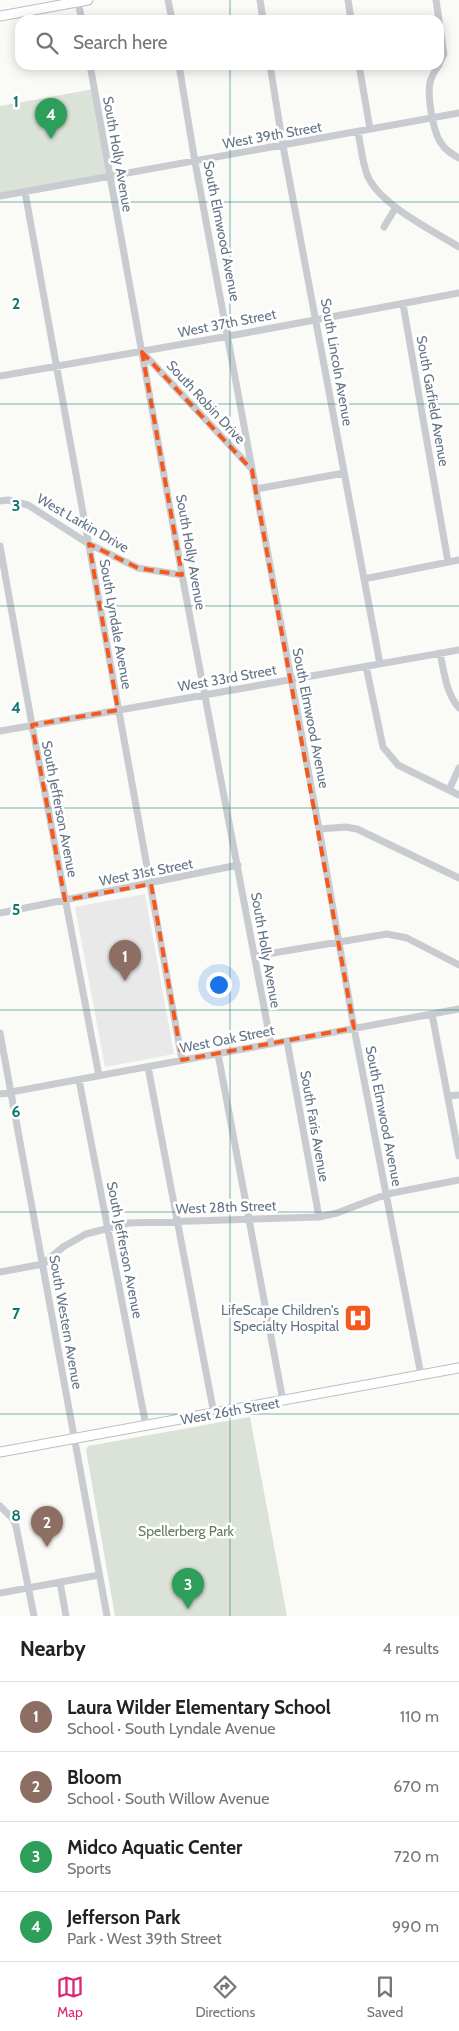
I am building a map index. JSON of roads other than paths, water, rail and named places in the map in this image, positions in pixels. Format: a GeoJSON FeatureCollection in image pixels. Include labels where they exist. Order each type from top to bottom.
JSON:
{"type":"FeatureCollection","features":[{"type":"Feature","properties":{"kind":"main road"},"geometry":{"type":"LineString","coordinates":[[0,16],[83,1]]}},
{"type":"Feature","properties":{"kind":"main road","name":"West 26th Street"},"geometry":{"type":"LineString","coordinates":[[0,1452],[459,1368]]}},
{"type":"Feature","properties":{"kind":"street"},"geometry":{"type":"LineString","coordinates":[[168,0],[171,15]]}},
{"type":"Feature","properties":{"kind":"street"},"geometry":{"type":"LineString","coordinates":[[260,0],[262,15]]}},
{"type":"Feature","properties":{"kind":"street"},"geometry":{"type":"LineString","coordinates":[[348,0],[351,15]]}},
{"type":"Feature","properties":{"kind":"street"},"geometry":{"type":"LineString","coordinates":[[436,0],[438,15]]}},
{"type":"Feature","properties":{"kind":"street"},"geometry":{"type":"LineString","coordinates":[[82,15],[83,1]]}},
{"type":"Feature","properties":{"kind":"street","name":"South Holly Avenue"},"geometry":{"type":"LineString","coordinates":[[91,70],[182,574],[272,1044]]}},
{"type":"Feature","properties":{"kind":"street","name":"South Elmwood Avenue"},"geometry":{"type":"LineString","coordinates":[[180,70],[195,162],[320,829],[354,1028],[421,1375]]}},
{"type":"Feature","properties":{"kind":"street","name":"South Lincoln Avenue"},"geometry":{"type":"LineString","coordinates":[[271,70],[283,146],[317,319],[380,664]]}},
{"type":"Feature","properties":{"kind":"street"},"geometry":{"type":"LineString","coordinates":[[360,70],[370,129]]}},
{"type":"Feature","properties":{"kind":"street"},"geometry":{"type":"LineString","coordinates":[[436,70],[431,79],[429,90],[433,118],[440,143],[459,158]]}},
{"type":"Feature","properties":{"kind":"street","name":"West 39th Street"},"geometry":{"type":"LineString","coordinates":[[0,196],[110,178],[459,114]]}},
{"type":"Feature","properties":{"kind":"street"},"geometry":{"type":"LineString","coordinates":[[358,132],[368,176],[377,191],[396,207],[459,247]]}},
{"type":"Feature","properties":{"kind":"street","name":"South Lyndale Avenue"},"geometry":{"type":"LineString","coordinates":[[25,192],[182,1060]]}},
{"type":"Feature","properties":{"kind":"street"},"geometry":{"type":"LineString","coordinates":[[384,227],[396,207]]}},
{"type":"Feature","properties":{"kind":"street","name":"West 37th Street"},"geometry":{"type":"LineString","coordinates":[[0,376],[142,352],[459,293]]}},
{"type":"Feature","properties":{"kind":"street","name":"South Garfield Avenue"},"geometry":{"type":"LineString","coordinates":[[403,304],[448,562]]}},
{"type":"Feature","properties":{"kind":"street","name":"South Robin Drive"},"geometry":{"type":"LineString","coordinates":[[142,352],[252,470]]}},
{"type":"Feature","properties":{"kind":"street"},"geometry":{"type":"LineString","coordinates":[[256,489],[344,473]]}},
{"type":"Feature","properties":{"kind":"street","name":"West Larkin Drive"},"geometry":{"type":"LineString","coordinates":[[0,501],[8,500],[28,505],[89,544],[138,568],[182,574]]}},
{"type":"Feature","properties":{"kind":"street","name":"South Jefferson Avenue"},"geometry":{"type":"LineString","coordinates":[[0,546],[32,726],[99,1076]]}},
{"type":"Feature","properties":{"kind":"street"},"geometry":{"type":"LineString","coordinates":[[364,578],[459,560]]}},
{"type":"Feature","properties":{"kind":"street","name":"West 33rd Street"},"geometry":{"type":"LineString","coordinates":[[0,731],[459,650]]}},
{"type":"Feature","properties":{"kind":"street"},"geometry":{"type":"LineString","coordinates":[[440,653],[446,684],[459,708]]}},
{"type":"Feature","properties":{"kind":"street"},"geometry":{"type":"LineString","coordinates":[[366,666],[383,747],[398,765],[459,795]]}},
{"type":"Feature","properties":{"kind":"street"},"geometry":{"type":"LineString","coordinates":[[449,790],[459,768]]}},
{"type":"Feature","properties":{"kind":"street"},"geometry":{"type":"LineString","coordinates":[[320,829],[346,827],[357,829],[459,878]]}},
{"type":"Feature","properties":{"kind":"street","name":"West 31st Street"},"geometry":{"type":"LineString","coordinates":[[0,913],[238,866]]}},
{"type":"Feature","properties":{"kind":"street"},"geometry":{"type":"LineString","coordinates":[[255,956],[372,935],[397,935],[407,938],[459,965]]}},
{"type":"Feature","properties":{"kind":"street","name":"West Oak Street"},"geometry":{"type":"LineString","coordinates":[[0,1094],[459,1009]]}},
{"type":"Feature","properties":{"kind":"street"},"geometry":{"type":"LineString","coordinates":[[432,1014],[459,1156]]}},
{"type":"Feature","properties":{"kind":"street","name":"South Western Avenue"},"geometry":{"type":"LineString","coordinates":[[0,1033],[107,1616]]}},
{"type":"Feature","properties":{"kind":"street","name":"South Faris Avenue"},"geometry":{"type":"LineString","coordinates":[[287,1041],[319,1216]]}},
{"type":"Feature","properties":{"kind":"street"},"geometry":{"type":"LineString","coordinates":[[218,1054],[283,1401]]}},
{"type":"Feature","properties":{"kind":"street"},"geometry":{"type":"LineString","coordinates":[[148,1067],[214,1414]]}},
{"type":"Feature","properties":{"kind":"street","name":"South Jefferson Avenue"},"geometry":{"type":"LineString","coordinates":[[79,1080],[146,1426]]}},
{"type":"Feature","properties":{"kind":"street"},"geometry":{"type":"LineString","coordinates":[[448,1096],[459,1095]]}},
{"type":"Feature","properties":{"kind":"street","name":"West 28th Street"},"geometry":{"type":"LineString","coordinates":[[0,1272],[43,1264],[75,1240],[86,1234],[108,1227],[129,1223],[319,1216],[336,1213],[387,1194],[459,1180]]}},
{"type":"Feature","properties":{"kind":"street"},"geometry":{"type":"LineString","coordinates":[[0,1506],[13,1519],[16,1526],[34,1616]]}},
{"type":"Feature","properties":{"kind":"street"},"geometry":{"type":"LineString","coordinates":[[0,1593],[100,1575]]}},
{"type":"Feature","properties":{"kind":"street"},"geometry":{"type":"LineString","coordinates":[[60,1582],[66,1616]]}},
{"type":"Feature","properties":{"kind":"place","name":"Jefferson Park"},"geometry":{"type":"Point","coordinates":[51,139]}},
{"type":"Feature","properties":{"kind":"place","name":"Laura Wilder Elementary School"},"geometry":{"type":"Point","coordinates":[125,981]}},
{"type":"Feature","properties":{"kind":"place","name":"LifeScape Children's Specialty Hospital"},"geometry":{"type":"Point","coordinates":[358,1318]}},
{"type":"Feature","properties":{"kind":"place","name":"Bloom"},"geometry":{"type":"Point","coordinates":[47,1547]}},
{"type":"Feature","properties":{"kind":"place","name":"Midco Aquatic Center"},"geometry":{"type":"Point","coordinates":[188,1609]}},
{"type":"Feature","properties":{"kind":"park label","name":"Spellerberg Park"},"geometry":{"type":"Point","coordinates":[186,1531]}}]}
